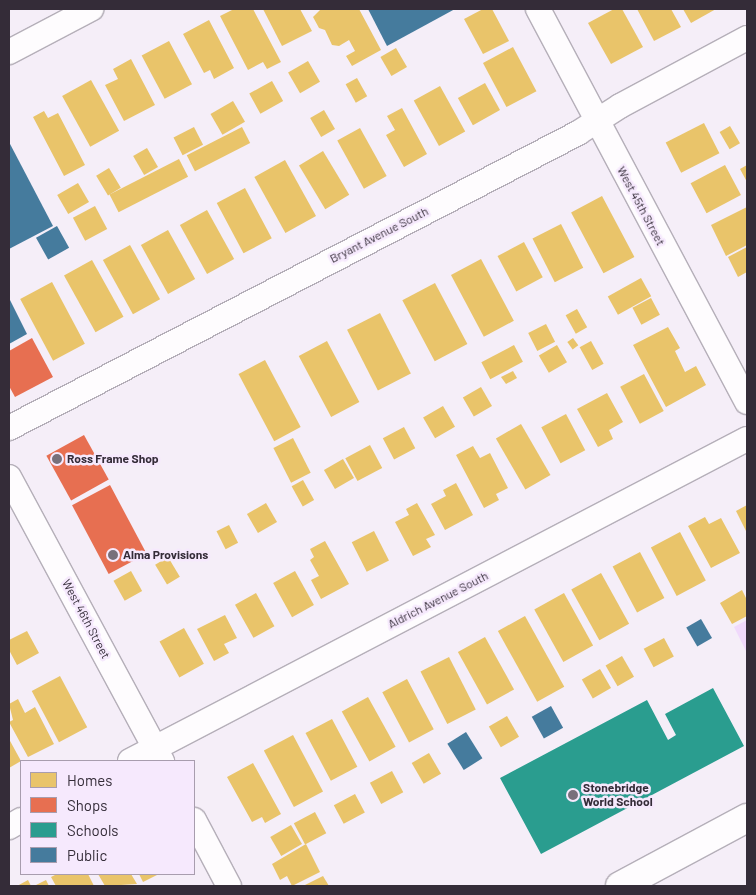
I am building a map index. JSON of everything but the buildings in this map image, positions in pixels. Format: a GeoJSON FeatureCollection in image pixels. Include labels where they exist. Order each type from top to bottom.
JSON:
{"type":"FeatureCollection","features":[{"type":"Feature","properties":{"kind":"main road"},"geometry":{"type":"LineString","coordinates":[[620,886],[747,818]]}},
{"type":"Feature","properties":{"kind":"street"},"geometry":{"type":"LineString","coordinates":[[9,52],[91,9]]}},
{"type":"Feature","properties":{"kind":"street","name":"West 45th Street"},"geometry":{"type":"LineString","coordinates":[[538,9],[595,121],[747,402]]}},
{"type":"Feature","properties":{"kind":"street","name":"Bryant Avenue South"},"geometry":{"type":"LineString","coordinates":[[9,428],[578,133],[595,121],[747,38]]}},
{"type":"Feature","properties":{"kind":"street","name":"Aldrich Avenue South"},"geometry":{"type":"LineString","coordinates":[[135,760],[158,755],[747,440]]}},
{"type":"Feature","properties":{"kind":"street","name":"West 46th Street"},"geometry":{"type":"LineString","coordinates":[[9,477],[158,755]]}},
{"type":"Feature","properties":{"kind":"street"},"geometry":{"type":"LineString","coordinates":[[9,827],[20,821]]}},
{"type":"Feature","properties":{"kind":"street"},"geometry":{"type":"LineString","coordinates":[[195,822],[229,886]]}},
{"type":"Feature","properties":{"kind":"shaded area"},"geometry":{"type":"Polygon","coordinates":[[[747,620],[747,653],[734,627],[747,620]]]}},
{"type":"Feature","properties":{"kind":"place","name":"Ross Frame Shop"},"geometry":{"type":"Point","coordinates":[57,459]}},
{"type":"Feature","properties":{"kind":"place","name":"Alma Provisions"},"geometry":{"type":"Point","coordinates":[113,555]}},
{"type":"Feature","properties":{"kind":"place","name":"Stonebridge World School"},"geometry":{"type":"Point","coordinates":[573,795]}}]}
